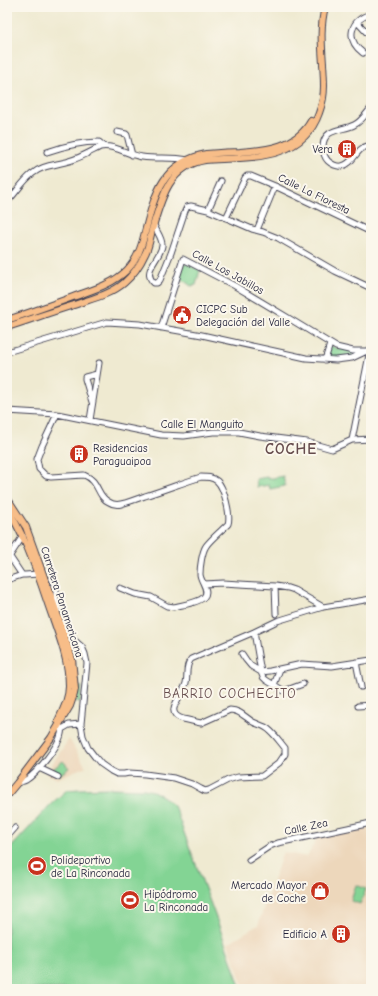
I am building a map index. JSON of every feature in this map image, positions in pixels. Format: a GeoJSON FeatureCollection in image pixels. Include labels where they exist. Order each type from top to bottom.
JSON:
{"type":"FeatureCollection","features":[{"type":"Feature","properties":{"kind":"main road"},"geometry":{"type":"LineString","coordinates":[[7,320],[98,288],[120,276],[131,265],[137,255],[153,203],[161,185],[169,173],[181,163],[206,154],[255,151],[278,147],[295,138],[307,128],[315,112],[321,88],[318,21],[321,7]]}},
{"type":"Feature","properties":{"kind":"main road"},"geometry":{"type":"LineString","coordinates":[[7,327],[93,299],[118,288],[131,276],[146,253],[159,206],[166,189],[177,174],[187,166],[205,160],[254,157],[278,152],[297,143],[310,132],[320,110],[324,89],[322,17],[324,7]]}},
{"type":"Feature","properties":{"kind":"main road","name":"Carretera Panamericana"},"geometry":{"type":"LineString","coordinates":[[7,498],[26,527],[54,599],[69,650],[75,682],[72,701],[60,727],[7,795]]}},
{"type":"Feature","properties":{"kind":"main road","name":"Carretera Panamericana"},"geometry":{"type":"LineString","coordinates":[[7,508],[15,519],[23,536],[38,574],[63,650],[68,681],[67,698],[64,709],[58,721],[7,789]]}},
{"type":"Feature","properties":{"kind":"street"},"geometry":{"type":"LineString","coordinates":[[363,53],[358,49],[352,37],[353,26],[360,19],[371,14]]}},
{"type":"Feature","properties":{"kind":"street"},"geometry":{"type":"LineString","coordinates":[[357,22],[371,37]]}},
{"type":"Feature","properties":{"kind":"street"},"geometry":{"type":"LineString","coordinates":[[371,108],[363,118],[354,125],[330,133],[325,139],[323,148],[327,160],[334,165],[339,166],[347,164],[361,149],[365,146],[371,145]]}},
{"type":"Feature","properties":{"kind":"street"},"geometry":{"type":"LineString","coordinates":[[117,132],[127,135],[132,155]]}},
{"type":"Feature","properties":{"kind":"street"},"geometry":{"type":"LineString","coordinates":[[47,152],[64,146],[89,142],[99,142],[104,146]]}},
{"type":"Feature","properties":{"kind":"street"},"geometry":{"type":"LineString","coordinates":[[7,202],[36,171],[52,165],[70,161],[104,146],[109,146],[132,155],[142,157],[157,159],[181,158],[188,160]]}},
{"type":"Feature","properties":{"kind":"street","name":"Calle La Floresta"},"geometry":{"type":"LineString","coordinates":[[226,218],[247,176],[255,177],[275,186],[371,232]]}},
{"type":"Feature","properties":{"kind":"street"},"geometry":{"type":"LineString","coordinates":[[208,210],[221,181]]}},
{"type":"Feature","properties":{"kind":"street"},"geometry":{"type":"LineString","coordinates":[[257,230],[275,186]]}},
{"type":"Feature","properties":{"kind":"street"},"geometry":{"type":"LineString","coordinates":[[154,225],[161,239],[162,245],[156,260],[150,268],[150,280],[154,283],[157,283],[160,280],[185,211],[187,207],[191,206],[208,210],[252,229],[278,238],[335,271],[371,288]]}},
{"type":"Feature","properties":{"kind":"street","name":"Calle Los Jabillos"},"geometry":{"type":"LineString","coordinates":[[162,328],[183,259],[234,286],[336,347],[353,351],[370,350]]}},
{"type":"Feature","properties":{"kind":"street"},"geometry":{"type":"LineString","coordinates":[[7,352],[107,322],[140,324],[202,335],[306,358],[336,360],[352,358],[370,350]]}},
{"type":"Feature","properties":{"kind":"street"},"geometry":{"type":"LineString","coordinates":[[325,360],[330,344]]}},
{"type":"Feature","properties":{"kind":"street"},"geometry":{"type":"LineString","coordinates":[[352,440],[370,350]]}},
{"type":"Feature","properties":{"kind":"street"},"geometry":{"type":"LineString","coordinates":[[90,420],[99,363]]}},
{"type":"Feature","properties":{"kind":"street"},"geometry":{"type":"LineString","coordinates":[[92,404],[85,377],[97,374]]}},
{"type":"Feature","properties":{"kind":"street","name":"Calle El Manguito"},"geometry":{"type":"LineString","coordinates":[[7,411],[57,414],[161,434],[184,436],[213,432],[238,432],[307,442],[332,448],[352,440],[371,439]]}},
{"type":"Feature","properties":{"kind":"street"},"geometry":{"type":"LineString","coordinates":[[57,414],[37,459],[39,469],[46,476],[84,475],[93,480],[104,499],[110,503],[116,504],[121,504],[201,477],[211,477],[217,481],[222,489],[228,509],[229,520],[228,524],[206,546],[203,552],[200,576],[204,584],[206,594],[202,599],[174,607],[167,606],[145,595],[135,594],[120,588]]}},
{"type":"Feature","properties":{"kind":"street"},"geometry":{"type":"LineString","coordinates":[[22,575],[8,558],[23,536]]}},
{"type":"Feature","properties":{"kind":"street"},"geometry":{"type":"LineString","coordinates":[[7,580],[22,575],[38,574]]}},
{"type":"Feature","properties":{"kind":"street"},"geometry":{"type":"LineString","coordinates":[[52,579],[57,590],[54,599],[62,623],[75,641],[82,647],[87,663],[81,724],[83,736],[88,748],[101,764],[117,774],[145,774],[174,778],[205,790],[209,790],[228,780],[238,777],[262,776],[279,763],[285,748],[274,734],[265,726],[252,722],[246,716],[235,710],[230,710],[201,723],[175,715],[173,710],[174,706],[186,683],[187,665],[191,659],[277,621],[324,607],[371,599]]}},
{"type":"Feature","properties":{"kind":"street"},"geometry":{"type":"LineString","coordinates":[[204,584],[275,586],[288,588],[324,607]]}},
{"type":"Feature","properties":{"kind":"street"},"geometry":{"type":"LineString","coordinates":[[275,586],[276,614]]}},
{"type":"Feature","properties":{"kind":"street"},"geometry":{"type":"LineString","coordinates":[[254,632],[261,672],[264,678],[285,691],[303,684]]}},
{"type":"Feature","properties":{"kind":"street"},"geometry":{"type":"LineString","coordinates":[[242,654],[251,666],[261,672],[302,664],[332,666],[371,660]]}},
{"type":"Feature","properties":{"kind":"street"},"geometry":{"type":"LineString","coordinates":[[356,662],[361,687]]}},
{"type":"Feature","properties":{"kind":"street"},"geometry":{"type":"LineString","coordinates":[[274,685],[280,669]]}},
{"type":"Feature","properties":{"kind":"street"},"geometry":{"type":"LineString","coordinates":[[358,706],[371,705]]}},
{"type":"Feature","properties":{"kind":"street"},"geometry":{"type":"LineString","coordinates":[[17,783],[27,780],[39,768],[57,745],[61,734],[60,727],[81,724]]}},
{"type":"Feature","properties":{"kind":"street"},"geometry":{"type":"LineString","coordinates":[[39,768],[58,777]]}},
{"type":"Feature","properties":{"kind":"street","name":"Calle Zea"},"geometry":{"type":"LineString","coordinates":[[249,860],[270,846],[278,843],[371,823]]}},
{"type":"Feature","properties":{"kind":"street"},"geometry":{"type":"LineString","coordinates":[[7,837],[15,828]]}},
{"type":"Feature","properties":{"kind":"shaded area"},"geometry":{"type":"Polygon","coordinates":[[[69,739],[86,767],[57,779],[46,773],[69,739]]]}},
{"type":"Feature","properties":{"kind":"shaded area","name":"Mercado Mayor de Coche"},"geometry":{"type":"Polygon","coordinates":[[[371,827],[371,989],[244,989],[228,943],[258,925],[283,852],[307,857],[318,837],[371,827]]]}},
{"type":"Feature","properties":{"kind":"green space"},"geometry":{"type":"Polygon","coordinates":[[[184,263],[200,270],[196,285],[191,286],[179,277],[184,263]]]}},
{"type":"Feature","properties":{"kind":"green space"},"geometry":{"type":"Polygon","coordinates":[[[330,345],[336,348],[368,351],[352,357],[326,359],[330,345]]]}},
{"type":"Feature","properties":{"kind":"green space"},"geometry":{"type":"Polygon","coordinates":[[[283,476],[285,486],[270,489],[269,485],[257,487],[256,479],[267,477],[268,479],[283,476]]]}},
{"type":"Feature","properties":{"kind":"green space"},"geometry":{"type":"Polygon","coordinates":[[[77,686],[82,687],[80,702],[75,701],[77,686]]]}},
{"type":"Feature","properties":{"kind":"green space"},"geometry":{"type":"Polygon","coordinates":[[[63,761],[69,768],[58,776],[53,769],[63,761]]]}},
{"type":"Feature","properties":{"kind":"green space","name":"Hipódromo La Rinconada"},"geometry":{"type":"Polygon","coordinates":[[[109,788],[144,789],[153,791],[164,797],[174,806],[241,989],[7,989],[7,852],[50,805],[67,790],[109,788]]]}},
{"type":"Feature","properties":{"kind":"green space"},"geometry":{"type":"Polygon","coordinates":[[[356,885],[366,889],[360,904],[351,901],[356,885]]]}},
{"type":"Feature","properties":{"kind":"place","name":"Vera"},"geometry":{"type":"Point","coordinates":[347,149]}},
{"type":"Feature","properties":{"kind":"place","name":"CICPC Sub Delegación del Valle"},"geometry":{"type":"Point","coordinates":[182,315]}},
{"type":"Feature","properties":{"kind":"place","name":"Residencias Paraguaipoa"},"geometry":{"type":"Point","coordinates":[79,454]}},
{"type":"Feature","properties":{"kind":"place","name":"Polideportivo de La Rinconada"},"geometry":{"type":"Point","coordinates":[37,866]}},
{"type":"Feature","properties":{"kind":"place","name":"Mercado Mayor de Coche"},"geometry":{"type":"Point","coordinates":[320,891]}},
{"type":"Feature","properties":{"kind":"place","name":"Hipódromo La Rinconada"},"geometry":{"type":"Point","coordinates":[130,900]}},
{"type":"Feature","properties":{"kind":"place","name":"Edificio A"},"geometry":{"type":"Point","coordinates":[341,934]}},
{"type":"Feature","properties":{"kind":"district","name":"COCHE"},"geometry":{"type":"Point","coordinates":[291,449]}},
{"type":"Feature","properties":{"kind":"district","name":"BARRIO COCHECITO"},"geometry":{"type":"Point","coordinates":[230,693]}}]}
